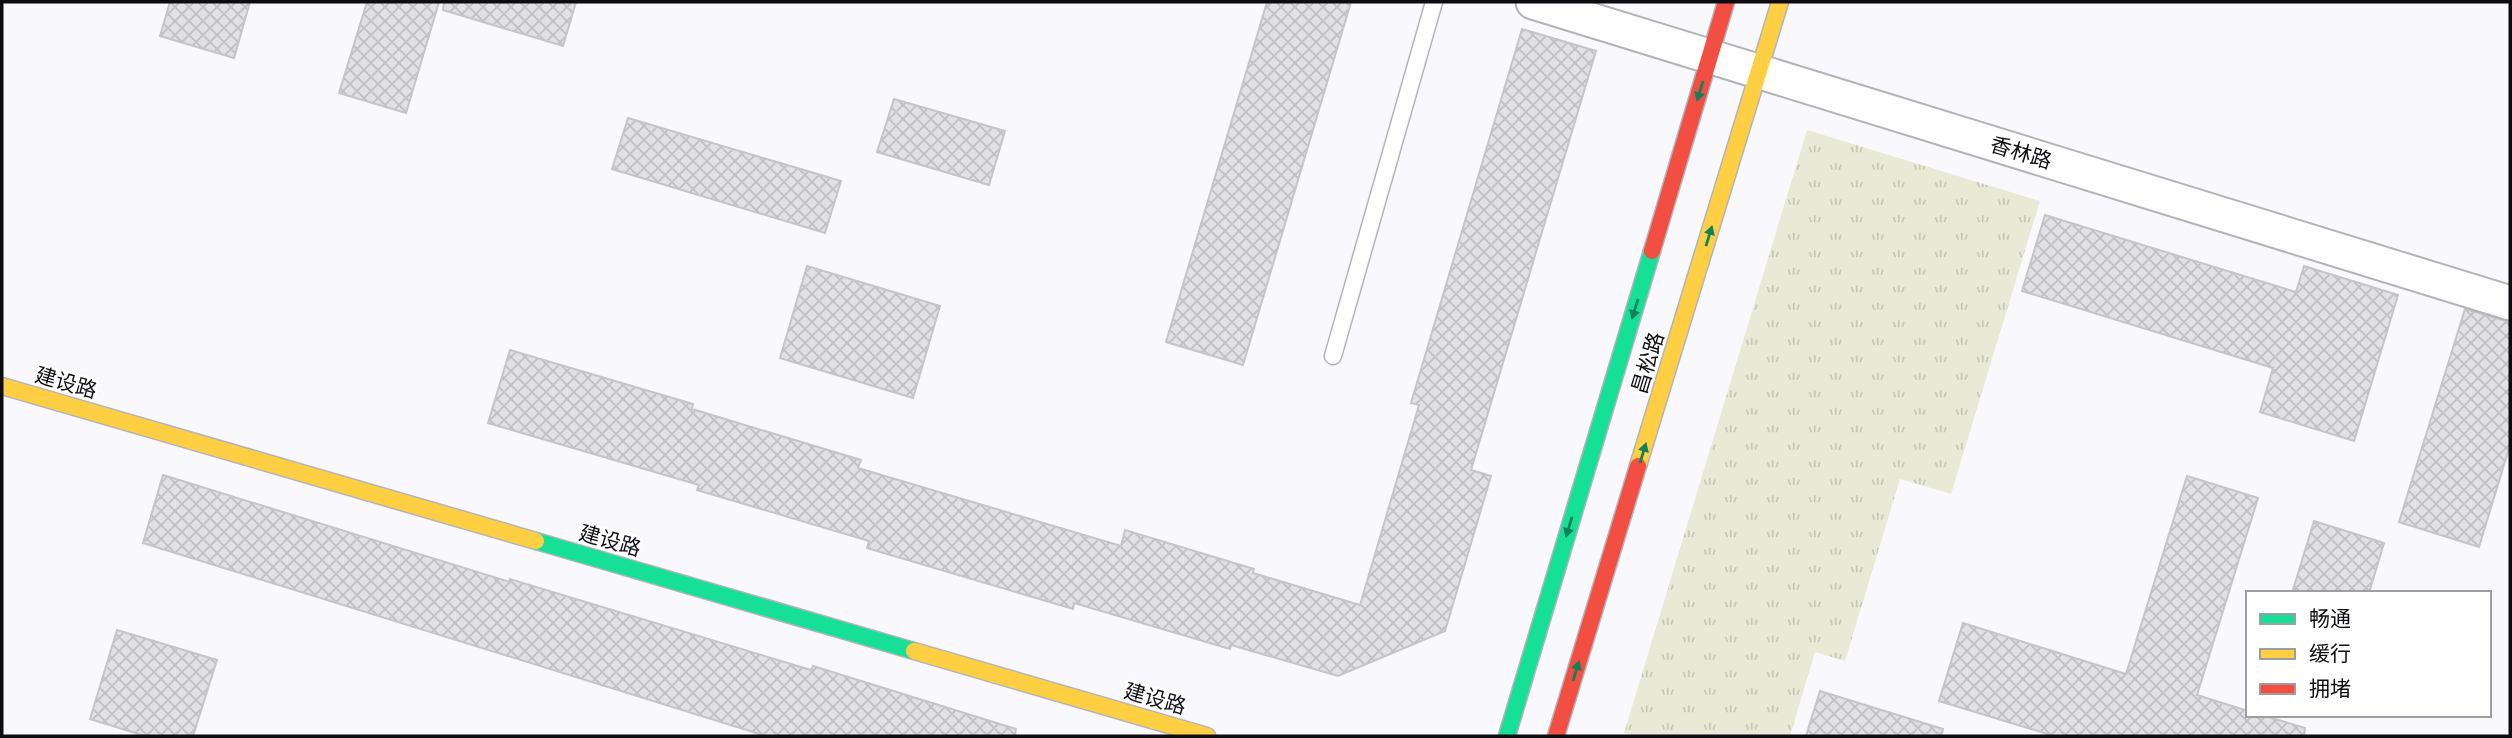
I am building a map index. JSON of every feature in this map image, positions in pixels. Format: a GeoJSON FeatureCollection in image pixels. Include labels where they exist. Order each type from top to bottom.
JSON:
{"type":"FeatureCollection","features":[{"type":"Feature","properties":{"kind":"main road","name":"昌松路"},"geometry":{"type":"LineString","coordinates":[[1507,736],[1726,2]]}},
{"type":"Feature","properties":{"kind":"main road","name":"昌松路"},"geometry":{"type":"LineString","coordinates":[[1556,736],[1780,2]]}},
{"type":"Feature","properties":{"kind":"main road","name":"建设路"},"geometry":{"type":"LineString","coordinates":[[2,386],[1207,736]]}},
{"type":"Feature","properties":{"kind":"street","name":"香林路"},"geometry":{"type":"LineString","coordinates":[[1532,2],[2510,303]]}},
{"type":"Feature","properties":{"kind":"lane"},"geometry":{"type":"LineString","coordinates":[[1333,356],[1434,2]]}},
{"type":"Feature","properties":{"kind":"green space"},"geometry":{"type":"Polygon","coordinates":[[[1807,130],[2040,201],[1951,494],[1900,479],[1845,661],[1815,652],[1790,736],[1636,736],[1624,733],[1807,130]]]}},
{"type":"Feature","properties":{"kind":"building"},"geometry":{"type":"Polygon","coordinates":[[[170,2],[250,2],[234,58],[160,36],[170,2]]]}},
{"type":"Feature","properties":{"kind":"building"},"geometry":{"type":"Polygon","coordinates":[[[367,2],[439,2],[406,113],[339,93],[367,2]]]}},
{"type":"Feature","properties":{"kind":"building"},"geometry":{"type":"Polygon","coordinates":[[[444,2],[576,2],[563,46],[443,10],[444,2]]]}},
{"type":"Feature","properties":{"kind":"building"},"geometry":{"type":"Polygon","coordinates":[[[1267,2],[1351,2],[1243,365],[1166,342],[1267,2]]]}},
{"type":"Feature","properties":{"kind":"building"},"geometry":{"type":"Polygon","coordinates":[[[1522,29],[1596,51],[1471,470],[1491,476],[1445,631],[1338,676],[1231,645],[1230,649],[1074,603],[1073,609],[867,548],[869,541],[697,490],[699,485],[488,423],[510,350],[693,404],[692,409],[861,460],[858,468],[1121,546],[1125,530],[1360,605],[1419,405],[1411,403],[1522,29]]]}},
{"type":"Feature","properties":{"kind":"building"},"geometry":{"type":"Polygon","coordinates":[[[894,99],[1005,131],[989,185],[877,152],[894,99]]]}},
{"type":"Feature","properties":{"kind":"building"},"geometry":{"type":"Polygon","coordinates":[[[628,118],[841,181],[825,233],[612,169],[628,118]]]}},
{"type":"Feature","properties":{"kind":"building"},"geometry":{"type":"Polygon","coordinates":[[[2045,215],[2296,292],[2304,266],[2398,295],[2354,441],[2260,412],[2273,368],[2022,291],[2045,215]]]}},
{"type":"Feature","properties":{"kind":"building"},"geometry":{"type":"Polygon","coordinates":[[[807,266],[940,306],[913,398],[780,358],[807,266]]]}},
{"type":"Feature","properties":{"kind":"building"},"geometry":{"type":"Polygon","coordinates":[[[2465,309],[2510,322],[2510,445],[2479,547],[2399,522],[2465,309]]]}},
{"type":"Feature","properties":{"kind":"building"},"geometry":{"type":"Polygon","coordinates":[[[163,475],[510,582],[510,579],[811,670],[813,666],[1016,729],[1015,736],[766,736],[143,543],[163,475]]]}},
{"type":"Feature","properties":{"kind":"building"},"geometry":{"type":"Polygon","coordinates":[[[2187,476],[2258,498],[2197,695],[2246,710],[2246,717],[2269,717],[2305,728],[2304,736],[2054,736],[1939,701],[1963,623],[2126,674],[2187,476]]]}},
{"type":"Feature","properties":{"kind":"building"},"geometry":{"type":"Polygon","coordinates":[[[2314,521],[2384,543],[2370,591],[2293,591],[2314,521]]]}},
{"type":"Feature","properties":{"kind":"building"},"geometry":{"type":"Polygon","coordinates":[[[117,630],[217,660],[193,736],[145,736],[90,719],[117,630]]]}},
{"type":"Feature","properties":{"kind":"building"},"geometry":{"type":"Polygon","coordinates":[[[1820,691],[1943,729],[1941,736],[1806,736],[1820,691]]]}},
{"type":"Feature","properties":{"kind":"traffic: fast"},"geometry":{"type":"LineString","coordinates":[[1507,736],[1652,251]]}},
{"type":"Feature","properties":{"kind":"traffic: fast"},"geometry":{"type":"LineString","coordinates":[[536,541],[914,651]]}},
{"type":"Feature","properties":{"kind":"traffic: slow"},"geometry":{"type":"LineString","coordinates":[[1638,466],[1780,2]]}},
{"type":"Feature","properties":{"kind":"traffic: slow"},"geometry":{"type":"LineString","coordinates":[[2,386],[536,541]]}},
{"type":"Feature","properties":{"kind":"traffic: slow"},"geometry":{"type":"LineString","coordinates":[[914,651],[1207,736]]}},
{"type":"Feature","properties":{"kind":"traffic: jam"},"geometry":{"type":"LineString","coordinates":[[1652,251],[1726,2]]}},
{"type":"Feature","properties":{"kind":"traffic: jam"},"geometry":{"type":"LineString","coordinates":[[1556,736],[1638,466]]}}]}
